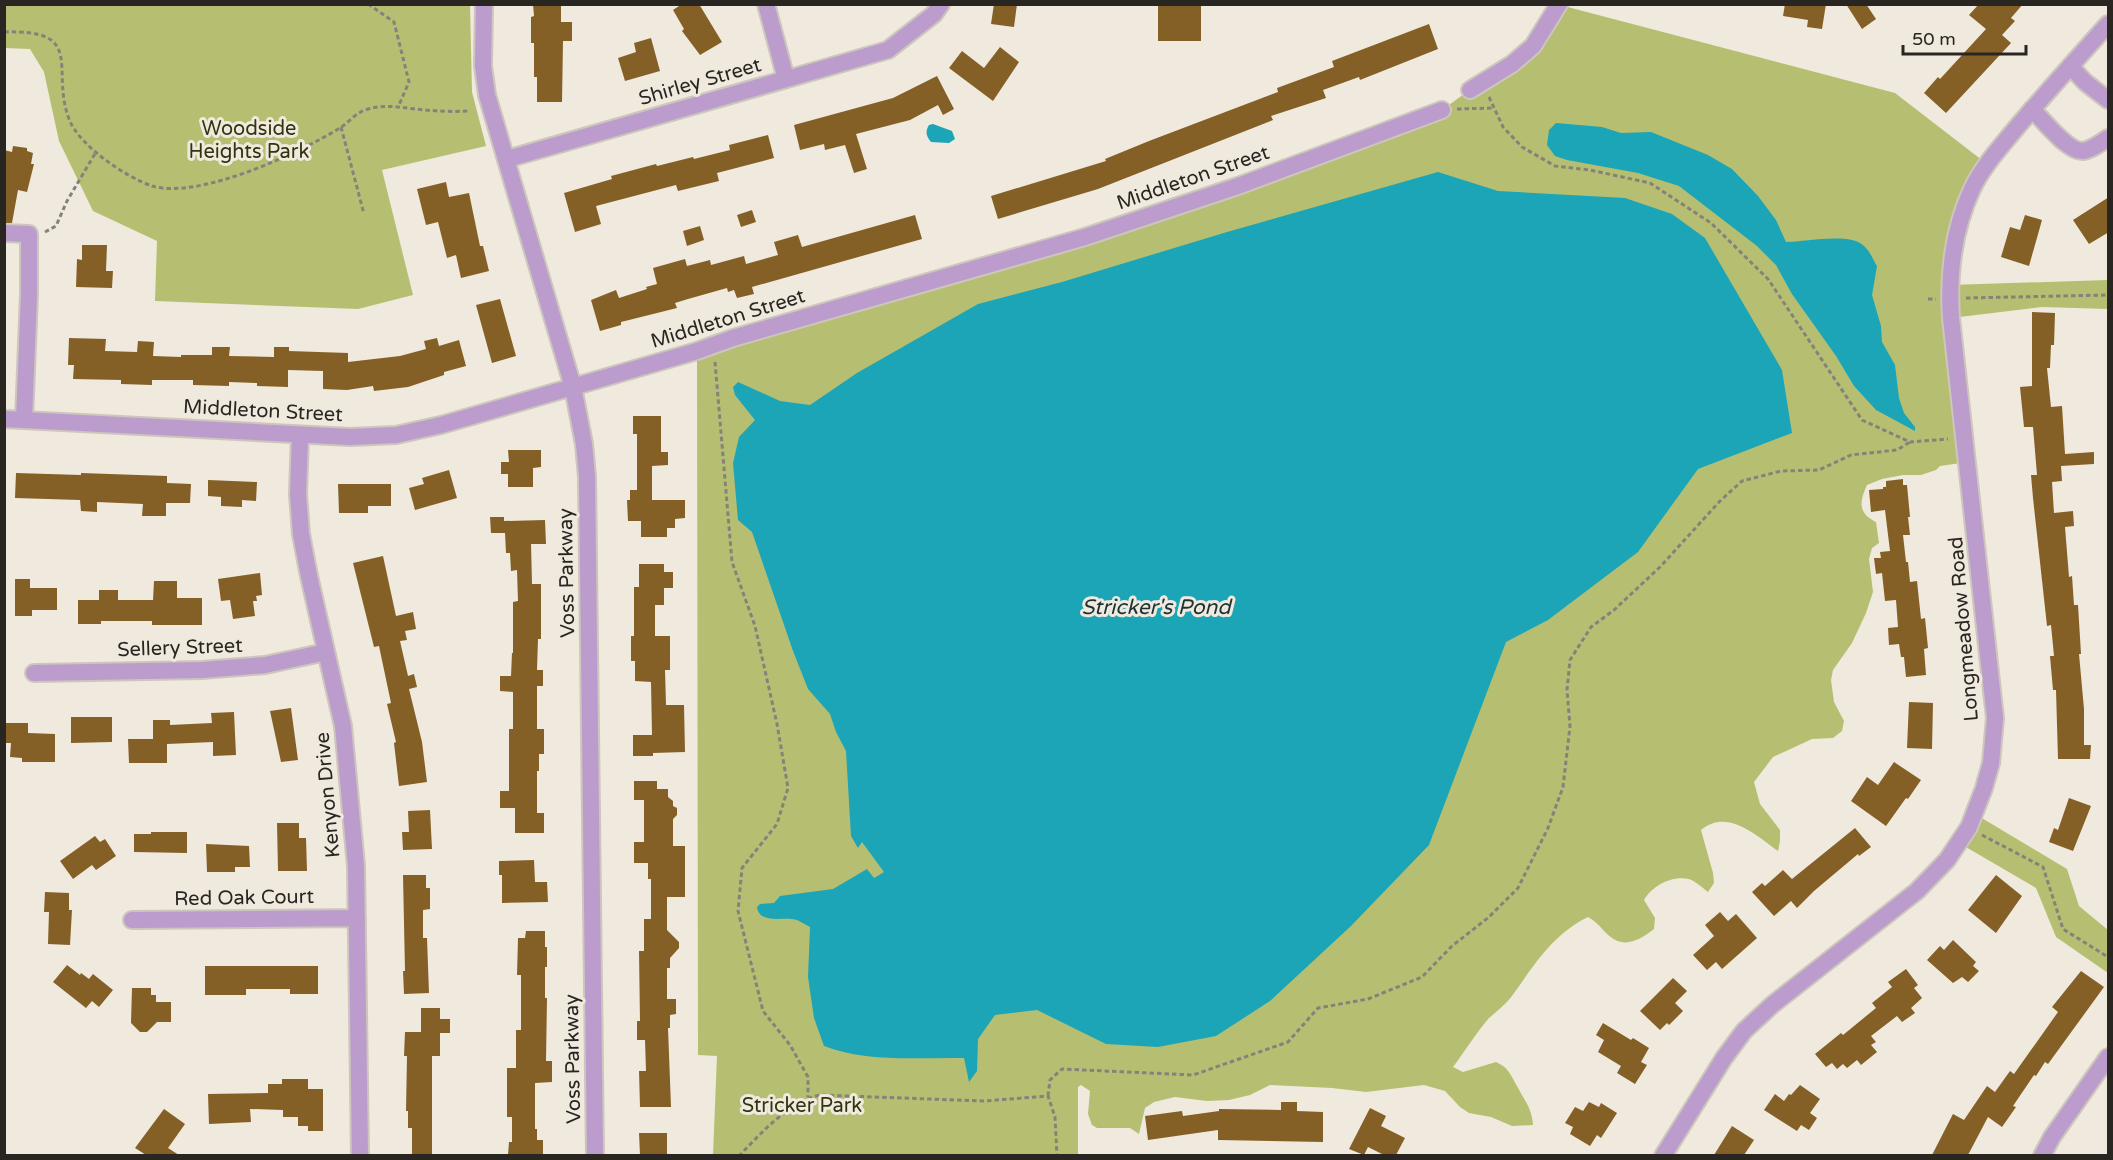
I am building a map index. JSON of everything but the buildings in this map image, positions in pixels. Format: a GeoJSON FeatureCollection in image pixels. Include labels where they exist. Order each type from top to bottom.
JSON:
{"type":"FeatureCollection","features":[{"type":"Feature","properties":{"kind":"street","name":"Voss Parkway"},"geometry":{"type":"LineString","coordinates":[[484,4],[483,66],[487,95],[573,387],[584,444],[587,477],[595,1155]]}},
{"type":"Feature","properties":{"kind":"street"},"geometry":{"type":"LineString","coordinates":[[766,4],[786,79]]}},
{"type":"Feature","properties":{"kind":"street","name":"Shirley Street"},"geometry":{"type":"LineString","coordinates":[[507,159],[888,50],[934,14],[941,4]]}},
{"type":"Feature","properties":{"kind":"street"},"geometry":{"type":"LineString","coordinates":[[1476,86],[1512,64],[1533,46],[1559,4]]}},
{"type":"Feature","properties":{"kind":"street","name":"Longmeadow Road"},"geometry":{"type":"LineString","coordinates":[[1663,1155],[1724,1058],[1744,1031],[1772,1005],[1917,891],[1947,860],[1969,827],[1991,763],[1995,718],[1950,298],[1952,259],[1959,222],[1972,188],[1987,164],[2032,109],[2109,24]]}},
{"type":"Feature","properties":{"kind":"street"},"geometry":{"type":"LineString","coordinates":[[2070,66],[2085,82],[2109,100]]}},
{"type":"Feature","properties":{"kind":"street"},"geometry":{"type":"LineString","coordinates":[[2032,109],[2072,149],[2083,151],[2109,138]]}},
{"type":"Feature","properties":{"kind":"street","name":"Middleton Street"},"geometry":{"type":"LineString","coordinates":[[4,419],[300,435],[396,435],[441,425],[1085,237],[1238,186],[1442,110]]}},
{"type":"Feature","properties":{"kind":"street"},"geometry":{"type":"LineString","coordinates":[[4,233],[29,234],[24,420]]}},
{"type":"Feature","properties":{"kind":"street","name":"Kenyon Drive"},"geometry":{"type":"LineString","coordinates":[[300,435],[298,494],[301,534],[343,726],[356,867],[360,1155]]}},
{"type":"Feature","properties":{"kind":"street","name":"Sellery Street"},"geometry":{"type":"LineString","coordinates":[[34,673],[202,670],[264,665],[326,652]]}},
{"type":"Feature","properties":{"kind":"street","name":"Red Oak Court"},"geometry":{"type":"LineString","coordinates":[[132,920],[357,918]]}},
{"type":"Feature","properties":{"kind":"street"},"geometry":{"type":"LineString","coordinates":[[2042,1155],[2052,1137],[2109,1058]]}},
{"type":"Feature","properties":{"kind":"path"},"geometry":{"type":"LineString","coordinates":[[368,4],[393,22],[409,82],[398,107]]}},
{"type":"Feature","properties":{"kind":"path"},"geometry":{"type":"LineString","coordinates":[[4,32],[41,34],[52,39],[62,59],[64,96],[69,119],[80,138],[133,178],[154,186],[173,189],[207,184],[239,175],[274,161],[341,128],[362,111],[386,105],[469,111]]}},
{"type":"Feature","properties":{"kind":"path"},"geometry":{"type":"LineString","coordinates":[[1476,86],[1494,108],[1503,127],[1522,147],[1555,166],[1590,170],[1650,183],[1711,223],[1768,279],[1862,420],[1910,441],[1965,437]]}},
{"type":"Feature","properties":{"kind":"path"},"geometry":{"type":"LineString","coordinates":[[1442,110],[1494,108]]}},
{"type":"Feature","properties":{"kind":"path"},"geometry":{"type":"LineString","coordinates":[[341,128],[364,214]]}},
{"type":"Feature","properties":{"kind":"path"},"geometry":{"type":"LineString","coordinates":[[56,226],[67,201],[96,152]]}},
{"type":"Feature","properties":{"kind":"path"},"geometry":{"type":"LineString","coordinates":[[1928,299],[2109,295]]}},
{"type":"Feature","properties":{"kind":"path"},"geometry":{"type":"LineString","coordinates":[[714,345],[732,562],[755,626],[777,724],[788,788],[777,824],[742,868],[738,911],[763,1011],[790,1044],[808,1077],[808,1097]]}},
{"type":"Feature","properties":{"kind":"path"},"geometry":{"type":"LineString","coordinates":[[1057,1155],[1055,1117],[1048,1096],[1050,1080],[1062,1069],[1192,1075],[1288,1042],[1318,1008],[1368,999],[1422,977],[1452,946],[1489,917],[1518,888],[1548,828],[1563,787],[1570,726],[1567,690],[1570,660],[1591,627],[1614,610],[1660,567],[1714,508],[1742,482],[1781,471],[1819,470],[1851,456],[1897,450],[1910,441]]}},
{"type":"Feature","properties":{"kind":"path"},"geometry":{"type":"LineString","coordinates":[[1969,827],[2043,867],[2063,929],[2109,957]]}},
{"type":"Feature","properties":{"kind":"path"},"geometry":{"type":"LineString","coordinates":[[740,1155],[794,1104],[808,1097],[820,1095],[984,1101],[1048,1096]]}},
{"type":"Feature","properties":{"kind":"green space","name":"Woodside Heights Park"},"geometry":{"type":"Polygon","coordinates":[[[5,5],[470,5],[472,92],[486,146],[382,170],[413,295],[358,309],[155,301],[157,241],[93,211],[59,141],[44,72],[30,49],[5,48],[5,5]]]}},
{"type":"Feature","properties":{"kind":"green space","name":"Stricker Park"},"geometry":{"type":"Polygon","coordinates":[[[1560,5],[1895,93],[1987,164],[1972,188],[1950,285],[2108,280],[2108,309],[2042,307],[1951,318],[1968,462],[1940,466],[1936,470],[1921,475],[1903,475],[1882,479],[1867,485],[1862,497],[1863,511],[1876,522],[1879,543],[1872,548],[1869,559],[1873,592],[1866,613],[1852,643],[1833,670],[1831,680],[1834,702],[1844,721],[1842,731],[1833,738],[1812,739],[1773,757],[1754,782],[1760,804],[1780,830],[1778,851],[1741,826],[1721,822],[1711,824],[1701,830],[1713,873],[1714,883],[1708,892],[1689,879],[1669,880],[1652,890],[1644,900],[1655,918],[1654,929],[1642,937],[1630,942],[1618,941],[1588,917],[1564,932],[1545,951],[1509,999],[1484,1024],[1453,1067],[1463,1072],[1496,1062],[1507,1069],[1527,1104],[1533,1125],[1512,1126],[1491,1117],[1469,1113],[1445,1091],[1424,1085],[1366,1092],[1270,1085],[1250,1095],[1229,1100],[1207,1101],[1175,1097],[1154,1102],[1145,1108],[1139,1134],[1130,1128],[1097,1128],[1092,1125],[1088,1114],[1090,1091],[1081,1085],[1078,1087],[1078,1155],[713,1155],[717,1056],[698,1055],[697,351],[1085,237],[1442,110],[1482,81],[1512,64],[1560,5]]]}},
{"type":"Feature","properties":{"kind":"green space"},"geometry":{"type":"Polygon","coordinates":[[[1975,814],[2067,869],[2079,906],[2108,930],[2108,973],[2056,937],[2036,888],[1959,843],[1975,814]]]}},
{"type":"Feature","properties":{"kind":"water"},"geometry":{"type":"Polygon","coordinates":[[[1556,123],[1602,127],[1621,133],[1651,132],[1708,155],[1732,169],[1758,196],[1776,220],[1786,242],[1849,239],[1864,246],[1877,266],[1872,295],[1881,326],[1882,342],[1895,365],[1899,398],[1904,413],[1915,427],[1915,431],[1876,410],[1854,386],[1836,356],[1792,294],[1776,265],[1757,246],[1679,186],[1638,173],[1555,156],[1547,145],[1549,130],[1556,123]]]}},
{"type":"Feature","properties":{"kind":"water"},"geometry":{"type":"Polygon","coordinates":[[[933,124],[952,131],[955,139],[949,143],[931,142],[927,132],[929,125],[933,124]]]}},
{"type":"Feature","properties":{"kind":"water","name":"Stricker's Pond"},"geometry":{"type":"Polygon","coordinates":[[[1438,172],[1498,191],[1625,198],[1672,214],[1705,238],[1782,370],[1792,433],[1698,469],[1638,552],[1548,620],[1506,642],[1429,845],[1351,926],[1270,1001],[1216,1036],[1158,1047],[1106,1044],[1037,1010],[995,1015],[978,1039],[977,1071],[969,1082],[964,1058],[875,1057],[824,1046],[814,1018],[808,977],[810,927],[794,919],[765,918],[757,907],[760,904],[774,903],[780,896],[833,889],[867,869],[874,878],[884,872],[862,842],[858,848],[851,836],[846,751],[830,714],[808,689],[752,532],[738,520],[733,463],[739,437],[755,420],[735,395],[733,387],[738,382],[780,401],[810,405],[857,373],[978,304],[1062,282],[1438,172]]]}}]}
